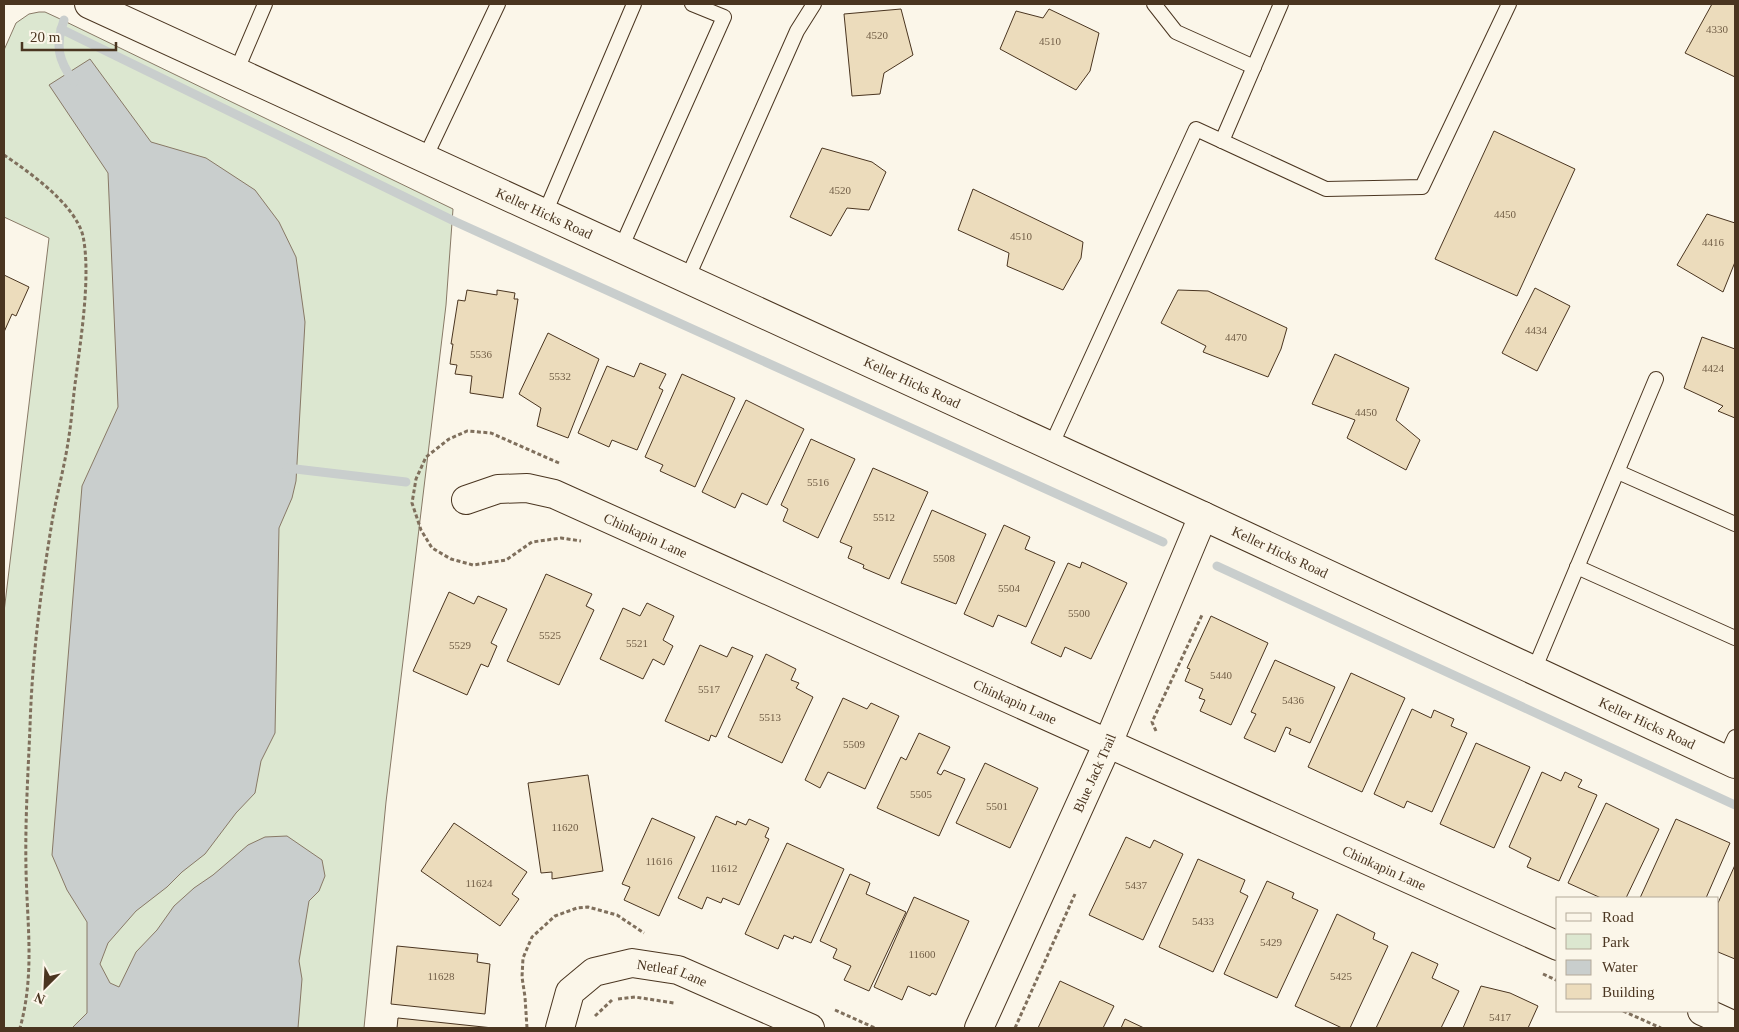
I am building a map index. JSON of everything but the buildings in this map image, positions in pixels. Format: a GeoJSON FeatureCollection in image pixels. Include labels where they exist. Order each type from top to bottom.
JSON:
{"type":"FeatureCollection","features":[{"type":"Feature","properties":{"kind":"street","name":"Keller Hicks Road"},"geometry":{"type":"LineString","coordinates":[[89,4],[1534,670],[1732,753]]}},
{"type":"Feature","properties":{"kind":"street","name":"Chinkapin Lane"},"geometry":{"type":"LineString","coordinates":[[466,500],[498,489],[526,488],[554,494],[1556,945]]}},
{"type":"Feature","properties":{"kind":"street","name":"Blue Jack Trail"},"geometry":{"type":"LineString","coordinates":[[978,1028],[1108,743],[1203,516]]}},
{"type":"Feature","properties":{"kind":"street","name":"Netleaf Lane"},"geometry":{"type":"LineString","coordinates":[[560,1028],[570,992],[594,972],[632,963],[678,970],[810,1028]]}},
{"type":"Feature","properties":{"kind":"street"},"geometry":{"type":"LineString","coordinates":[[1704,1012],[1735,1026]]}},
{"type":"Feature","properties":{"kind":"lane"},"geometry":{"type":"LineString","coordinates":[[236,72],[266,4]]}},
{"type":"Feature","properties":{"kind":"lane"},"geometry":{"type":"LineString","coordinates":[[425,158],[498,4]]}},
{"type":"Feature","properties":{"kind":"lane"},"geometry":{"type":"LineString","coordinates":[[545,213],[634,4]]}},
{"type":"Feature","properties":{"kind":"lane"},"geometry":{"type":"LineString","coordinates":[[621,248],[724,18],[692,4]]}},
{"type":"Feature","properties":{"kind":"lane"},"geometry":{"type":"LineString","coordinates":[[687,279],[797,31],[814,4]]}},
{"type":"Feature","properties":{"kind":"lane"},"geometry":{"type":"LineString","coordinates":[[1154,4],[1176,32],[1254,68]]}},
{"type":"Feature","properties":{"kind":"lane"},"geometry":{"type":"LineString","coordinates":[[1222,141],[1281,4]]}},
{"type":"Feature","properties":{"kind":"lane"},"geometry":{"type":"LineString","coordinates":[[1051,446],[1196,129],[1326,189],[1422,187],[1510,4]]}},
{"type":"Feature","properties":{"kind":"lane"},"geometry":{"type":"LineString","coordinates":[[1534,670],[1656,379]]}},
{"type":"Feature","properties":{"kind":"lane"},"geometry":{"type":"LineString","coordinates":[[1618,472],[1735,524]]}},
{"type":"Feature","properties":{"kind":"lane"},"geometry":{"type":"LineString","coordinates":[[1577,567],[1735,638]]}},
{"type":"Feature","properties":{"kind":"path"},"geometry":{"type":"LineString","coordinates":[[4,155],[22,167],[63,203],[80,227],[86,270],[80,345],[69,437],[58,487],[37,635],[32,694],[26,862],[30,928],[30,976],[26,1005],[20,1028]]}},
{"type":"Feature","properties":{"kind":"path"},"geometry":{"type":"LineString","coordinates":[[1157,734],[1152,722],[1202,615]]}},
{"type":"Feature","properties":{"kind":"path"},"geometry":{"type":"LineString","coordinates":[[1015,1028],[1076,892]]}},
{"type":"Feature","properties":{"kind":"path"},"geometry":{"type":"LineString","coordinates":[[1540,973],[1556,980]]}},
{"type":"Feature","properties":{"kind":"path"},"geometry":{"type":"LineString","coordinates":[[592,1022],[595,1016],[612,1000],[635,997],[674,1003]]}},
{"type":"Feature","properties":{"kind":"path"},"geometry":{"type":"LineString","coordinates":[[1625,1012],[1661,1028]]}},
{"type":"Feature","properties":{"kind":"green space"},"geometry":{"type":"Polygon","coordinates":[[[45,12],[58,18],[453,209],[446,305],[386,802],[364,1028],[4,1028],[4,612],[49,238],[4,217],[4,50],[16,23],[29,14],[45,12]]]}},
{"type":"Feature","properties":{"kind":"water"},"geometry":{"type":"Polygon","coordinates":[[[90,59],[151,142],[206,158],[255,190],[279,222],[296,257],[305,322],[296,481],[292,498],[279,528],[275,733],[261,761],[255,793],[236,813],[205,854],[136,911],[108,943],[100,964],[110,983],[119,987],[136,952],[157,930],[174,906],[194,888],[213,875],[248,845],[265,837],[287,836],[322,860],[325,876],[319,891],[309,901],[299,961],[302,979],[298,1028],[72,1028],[87,1013],[87,922],[67,890],[52,855],[82,486],[118,407],[108,173],[49,85],[90,59]]]}},
{"type":"Feature","properties":{"kind":"waterway"},"geometry":{"type":"LineString","coordinates":[[64,20],[59,45],[61,60],[74,82]]}},
{"type":"Feature","properties":{"kind":"waterway"},"geometry":{"type":"LineString","coordinates":[[61,29],[456,222],[1163,542]]}},
{"type":"Feature","properties":{"kind":"waterway"},"geometry":{"type":"LineString","coordinates":[[287,468],[406,482]]}},
{"type":"Feature","properties":{"kind":"waterway"},"geometry":{"type":"LineString","coordinates":[[1217,566],[1735,805]]}}]}
